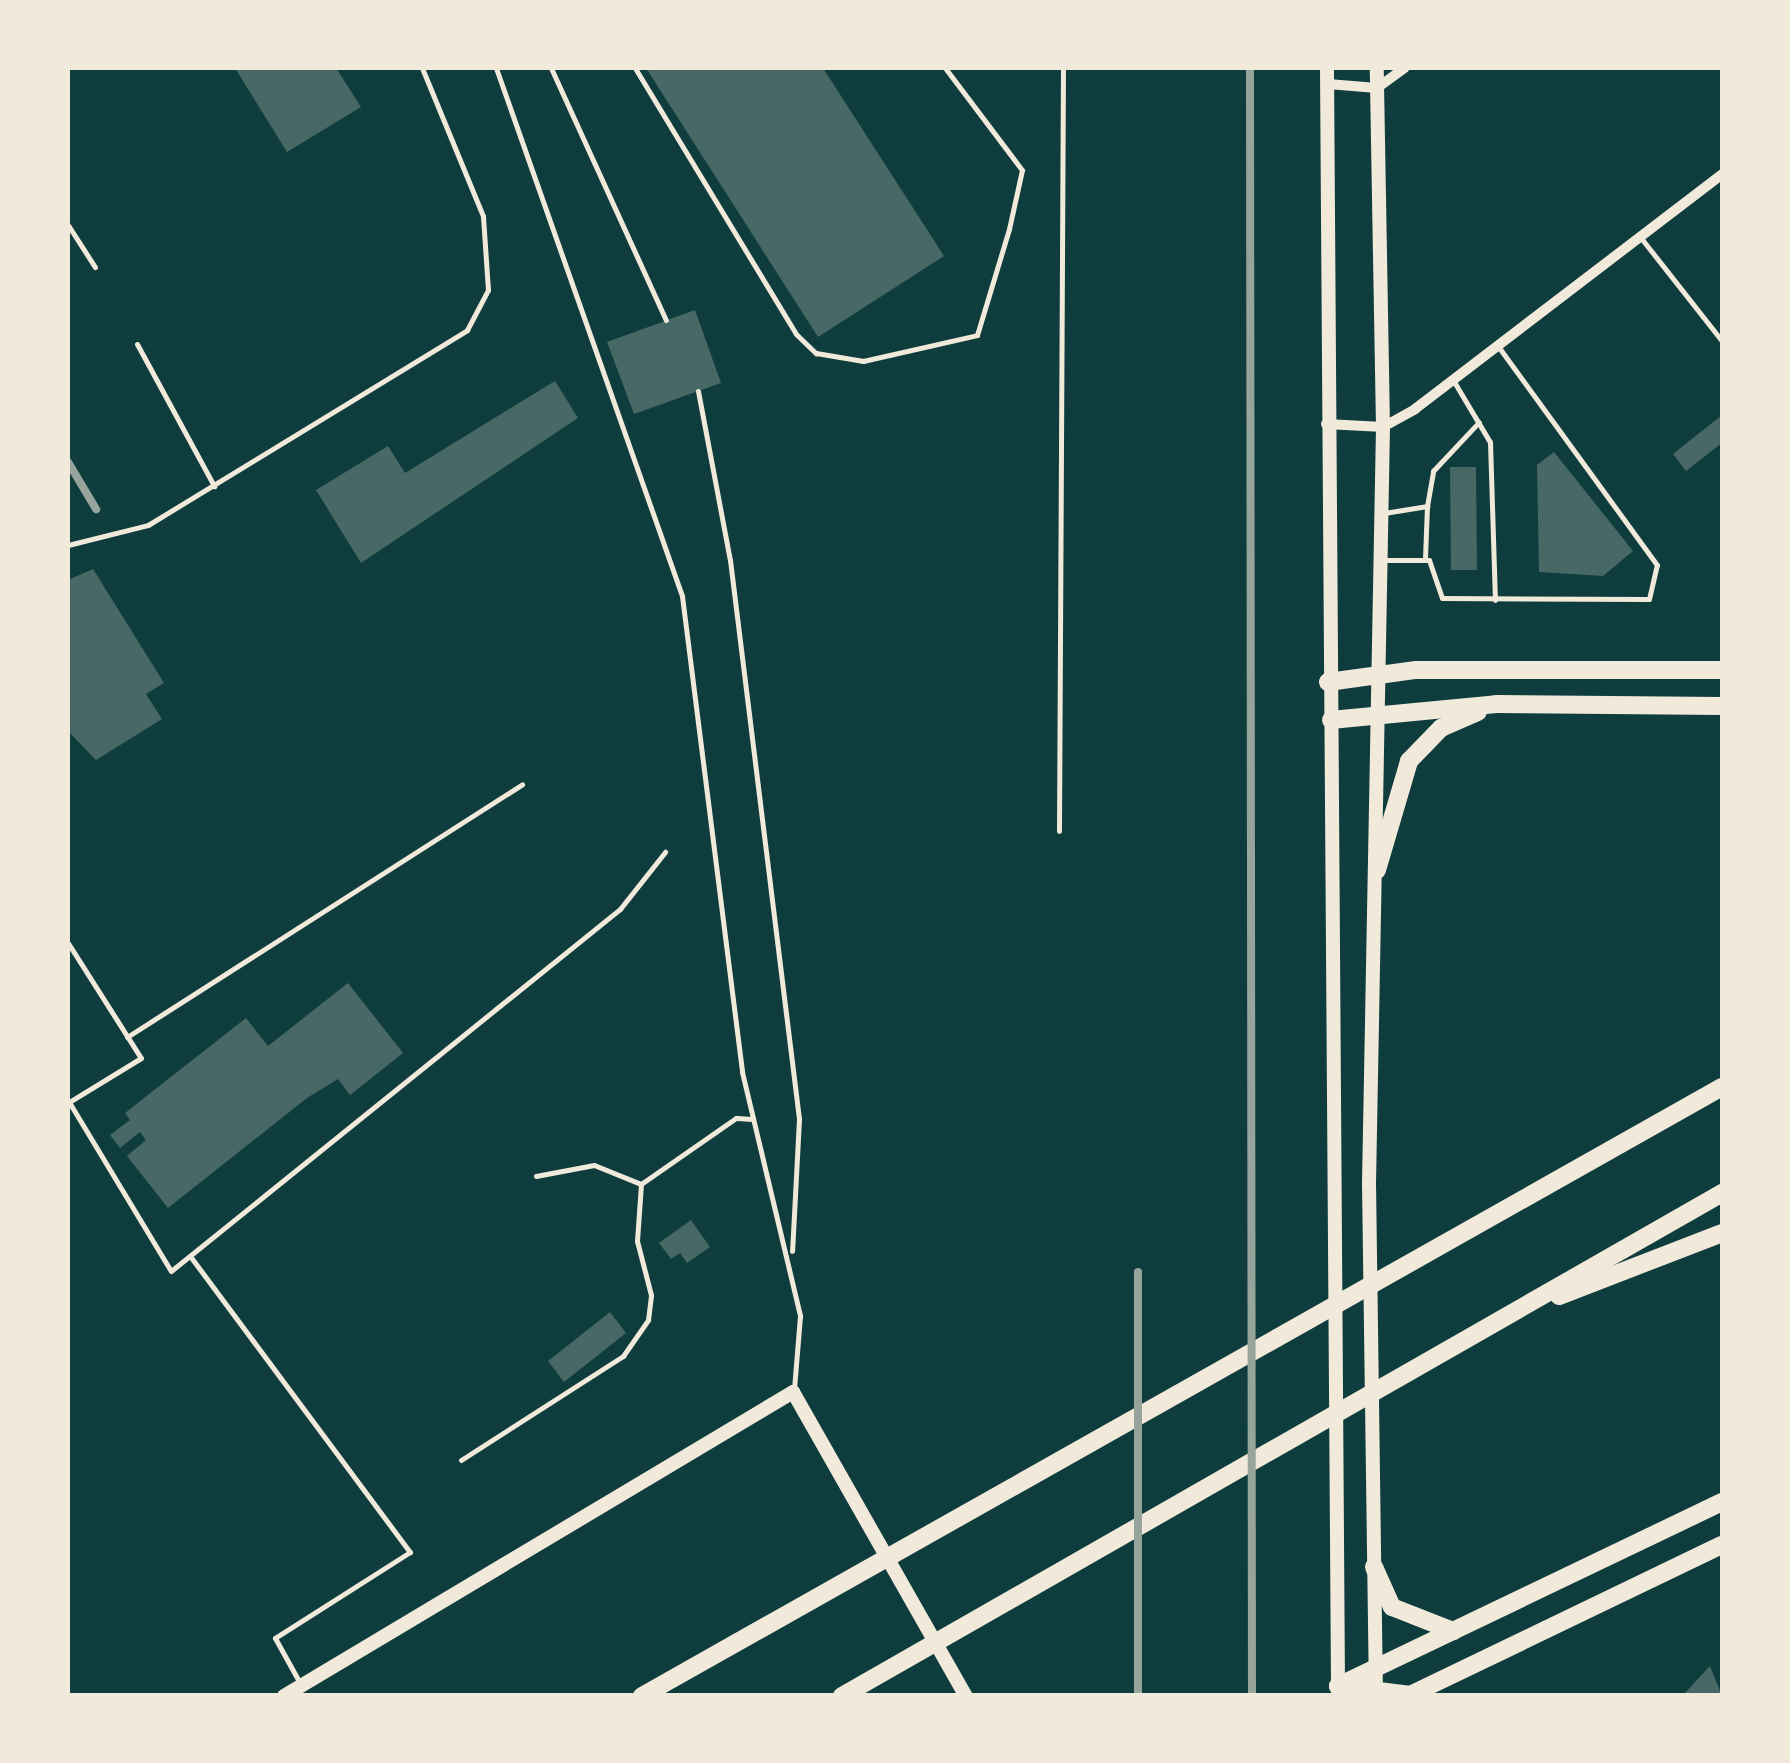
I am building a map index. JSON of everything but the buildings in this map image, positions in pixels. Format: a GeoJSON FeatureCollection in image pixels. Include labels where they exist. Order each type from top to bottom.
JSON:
{"type":"FeatureCollection","features":[{"type":"Feature","properties":{"kind":"highway"},"geometry":{"type":"LineString","coordinates":[[1328,682],[1380,680],[1416,670],[1722,670]]}},
{"type":"Feature","properties":{"kind":"highway"},"geometry":{"type":"LineString","coordinates":[[1378,870],[1409,761],[1441,728],[1496,704]]}},
{"type":"Feature","properties":{"kind":"highway"},"geometry":{"type":"LineString","coordinates":[[1331,720],[1496,704],[1722,706]]}},
{"type":"Feature","properties":{"kind":"highway"},"geometry":{"type":"LineString","coordinates":[[1687,1108],[1722,1073]]}},
{"type":"Feature","properties":{"kind":"highway"},"geometry":{"type":"LineString","coordinates":[[642,1696],[1722,1087]]}},
{"type":"Feature","properties":{"kind":"highway"},"geometry":{"type":"LineString","coordinates":[[842,1696],[1722,1192]]}},
{"type":"Feature","properties":{"kind":"highway"},"geometry":{"type":"LineString","coordinates":[[1498,1319],[1722,1233]]}},
{"type":"Feature","properties":{"kind":"highway"},"geometry":{"type":"LineString","coordinates":[[1338,1691],[1452,1631],[1722,1502]]}},
{"type":"Feature","properties":{"kind":"highway"},"geometry":{"type":"LineString","coordinates":[[1338,1691],[1410,1695],[1722,1545]]}},
{"type":"Feature","properties":{"kind":"highway"},"geometry":{"type":"LineString","coordinates":[[1374,1567],[1392,1606],[1452,1631]]}},
{"type":"Feature","properties":{"kind":"main road"},"geometry":{"type":"LineString","coordinates":[[1328,68],[1330,1186],[1338,1691]]}},
{"type":"Feature","properties":{"kind":"main road"},"geometry":{"type":"LineString","coordinates":[[1376,1695],[1369,1184],[1378,870],[1373,717],[1380,680],[1383,428],[1377,68]]}},
{"type":"Feature","properties":{"kind":"main road"},"geometry":{"type":"LineString","coordinates":[[284,1696],[794,1392],[966,1696]]}},
{"type":"Feature","properties":{"kind":"street"},"geometry":{"type":"LineString","coordinates":[[1328,84],[1378,88],[1405,68]]}},
{"type":"Feature","properties":{"kind":"street"},"geometry":{"type":"LineString","coordinates":[[1326,424],[1383,428],[1453,380],[1722,174]]}},
{"type":"Feature","properties":{"kind":"lane"},"geometry":{"type":"LineString","coordinates":[[68,545],[148,525],[467,330],[488,290],[484,216],[422,68]]}},
{"type":"Feature","properties":{"kind":"lane"},"geometry":{"type":"LineString","coordinates":[[496,68],[682,596],[754,1119],[792,1259],[800,1316],[794,1392]]}},
{"type":"Feature","properties":{"kind":"lane"},"geometry":{"type":"LineString","coordinates":[[550,68],[666,320]]}},
{"type":"Feature","properties":{"kind":"lane"},"geometry":{"type":"LineString","coordinates":[[635,68],[796,334],[816,353],[863,361],[977,334],[1009,229],[1022,170],[945,68]]}},
{"type":"Feature","properties":{"kind":"lane"},"geometry":{"type":"LineString","coordinates":[[1059,831],[1063,68]]}},
{"type":"Feature","properties":{"kind":"lane"},"geometry":{"type":"LineString","coordinates":[[68,226],[95,267]]}},
{"type":"Feature","properties":{"kind":"lane"},"geometry":{"type":"LineString","coordinates":[[1641,238],[1722,341]]}},
{"type":"Feature","properties":{"kind":"lane"},"geometry":{"type":"LineString","coordinates":[[137,344],[214,486]]}},
{"type":"Feature","properties":{"kind":"lane"},"geometry":{"type":"LineString","coordinates":[[1480,422],[1433,471],[1426,506],[1425,559],[1442,598],[1632,606],[1649,599],[1657,565],[1498,346]]}},
{"type":"Feature","properties":{"kind":"lane"},"geometry":{"type":"LineString","coordinates":[[1453,380],[1490,442],[1496,600]]}},
{"type":"Feature","properties":{"kind":"lane"},"geometry":{"type":"LineString","coordinates":[[698,391],[730,560],[798,1119],[792,1259]]}},
{"type":"Feature","properties":{"kind":"lane"},"geometry":{"type":"LineString","coordinates":[[1381,514],[1426,506]]}},
{"type":"Feature","properties":{"kind":"lane"},"geometry":{"type":"LineString","coordinates":[[1380,560],[1425,559]]}},
{"type":"Feature","properties":{"kind":"lane"},"geometry":{"type":"LineString","coordinates":[[126,1036],[522,784]]}},
{"type":"Feature","properties":{"kind":"lane"},"geometry":{"type":"LineString","coordinates":[[68,943],[140,1058],[69,1102],[171,1272],[620,910],[665,852]]}},
{"type":"Feature","properties":{"kind":"lane"},"geometry":{"type":"LineString","coordinates":[[461,1460],[608,1367],[640,1336],[651,1295],[637,1240],[642,1184],[736,1118],[754,1119]]}},
{"type":"Feature","properties":{"kind":"lane"},"geometry":{"type":"LineString","coordinates":[[536,1176],[594,1165],[642,1184]]}},
{"type":"Feature","properties":{"kind":"lane"},"geometry":{"type":"LineString","coordinates":[[190,1256],[410,1552],[275,1638],[302,1686]]}},
{"type":"Feature","properties":{"kind":"railway"},"geometry":{"type":"LineString","coordinates":[[1250,68],[1252,1696]]}},
{"type":"Feature","properties":{"kind":"railway"},"geometry":{"type":"LineString","coordinates":[[68,462],[96,509]]}},
{"type":"Feature","properties":{"kind":"railway"},"geometry":{"type":"LineString","coordinates":[[1138,1272],[1138,1696]]}}]}
